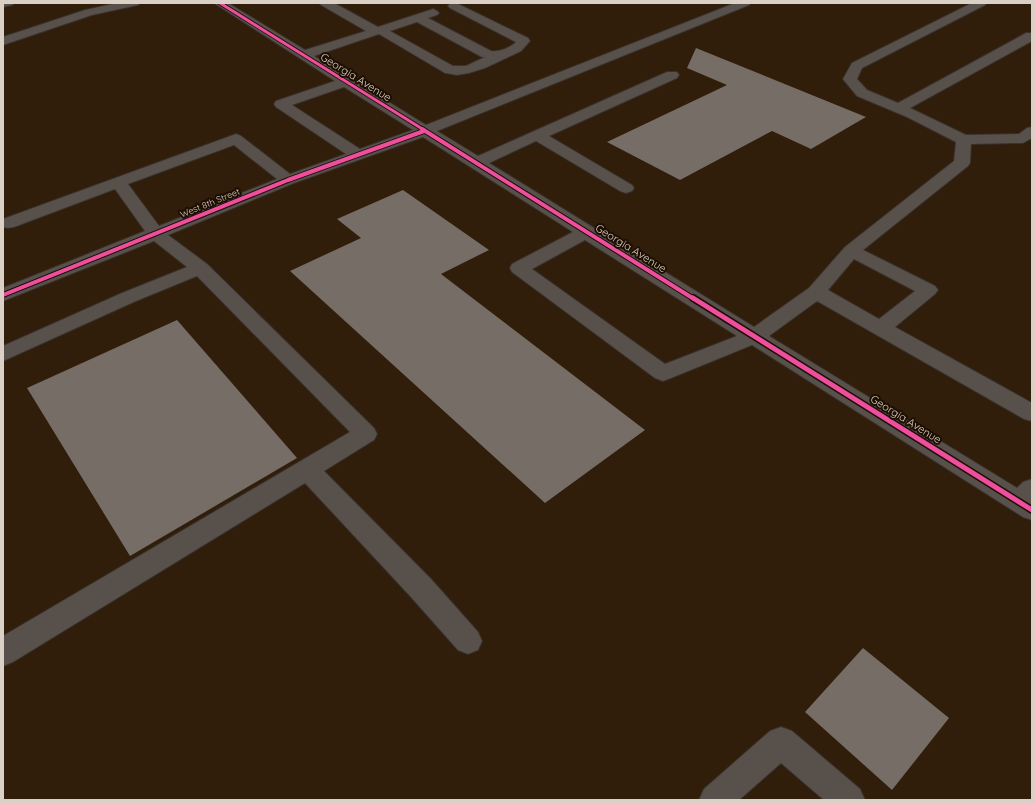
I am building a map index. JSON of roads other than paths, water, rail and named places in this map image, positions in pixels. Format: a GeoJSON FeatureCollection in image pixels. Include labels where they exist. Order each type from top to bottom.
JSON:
{"type":"FeatureCollection","features":[{"type":"Feature","properties":{"kind":"street"},"geometry":{"type":"LineString","coordinates":[[3,4],[8,3]]}},
{"type":"Feature","properties":{"kind":"street"},"geometry":{"type":"LineString","coordinates":[[3,41],[89,12],[134,3]]}},
{"type":"Feature","properties":{"kind":"street","name":"Georgia Avenue"},"geometry":{"type":"LineString","coordinates":[[220,3],[754,337],[1028,500]]}},
{"type":"Feature","properties":{"kind":"street"},"geometry":{"type":"LineString","coordinates":[[303,55],[378,31],[418,18],[458,4],[524,41],[517,48],[476,67],[460,72],[450,70],[378,31],[325,3]]}},
{"type":"Feature","properties":{"kind":"street","name":"West 8th Street"},"geometry":{"type":"LineString","coordinates":[[3,295],[288,180],[424,131],[745,3]]}},
{"type":"Feature","properties":{"kind":"street"},"geometry":{"type":"LineString","coordinates":[[981,3],[857,66],[850,79],[862,93],[899,108],[964,140],[1023,138],[1032,131]]}},
{"type":"Feature","properties":{"kind":"street"},"geometry":{"type":"LineString","coordinates":[[418,18],[487,54],[498,56]]}},
{"type":"Feature","properties":{"kind":"street"},"geometry":{"type":"LineString","coordinates":[[899,108],[1030,36],[1032,37]]}},
{"type":"Feature","properties":{"kind":"street"},"geometry":{"type":"LineString","coordinates":[[476,163],[672,75]]}},
{"type":"Feature","properties":{"kind":"street"},"geometry":{"type":"LineString","coordinates":[[346,82],[281,104],[359,155]]}},
{"type":"Feature","properties":{"kind":"street"},"geometry":{"type":"LineString","coordinates":[[538,136],[626,188]]}},
{"type":"Feature","properties":{"kind":"street"},"geometry":{"type":"LineString","coordinates":[[8,223],[119,184],[236,140],[288,180]]}},
{"type":"Feature","properties":{"kind":"street"},"geometry":{"type":"LineString","coordinates":[[586,232],[519,268],[663,373],[754,337],[816,292],[851,251],[962,163],[964,140]]}},
{"type":"Feature","properties":{"kind":"street"},"geometry":{"type":"LineString","coordinates":[[3,652],[366,434],[200,268],[155,233],[119,184]]}},
{"type":"Feature","properties":{"kind":"street"},"geometry":{"type":"LineString","coordinates":[[851,251],[928,290],[880,328]]}},
{"type":"Feature","properties":{"kind":"street"},"geometry":{"type":"LineString","coordinates":[[3,354],[129,297],[200,268]]}},
{"type":"Feature","properties":{"kind":"street"},"geometry":{"type":"LineString","coordinates":[[816,292],[1032,413]]}},
{"type":"Feature","properties":{"kind":"street"},"geometry":{"type":"LineString","coordinates":[[307,469],[421,588],[468,641]]}},
{"type":"Feature","properties":{"kind":"street"},"geometry":{"type":"LineString","coordinates":[[714,800],[781,742],[849,800]]}}]}
